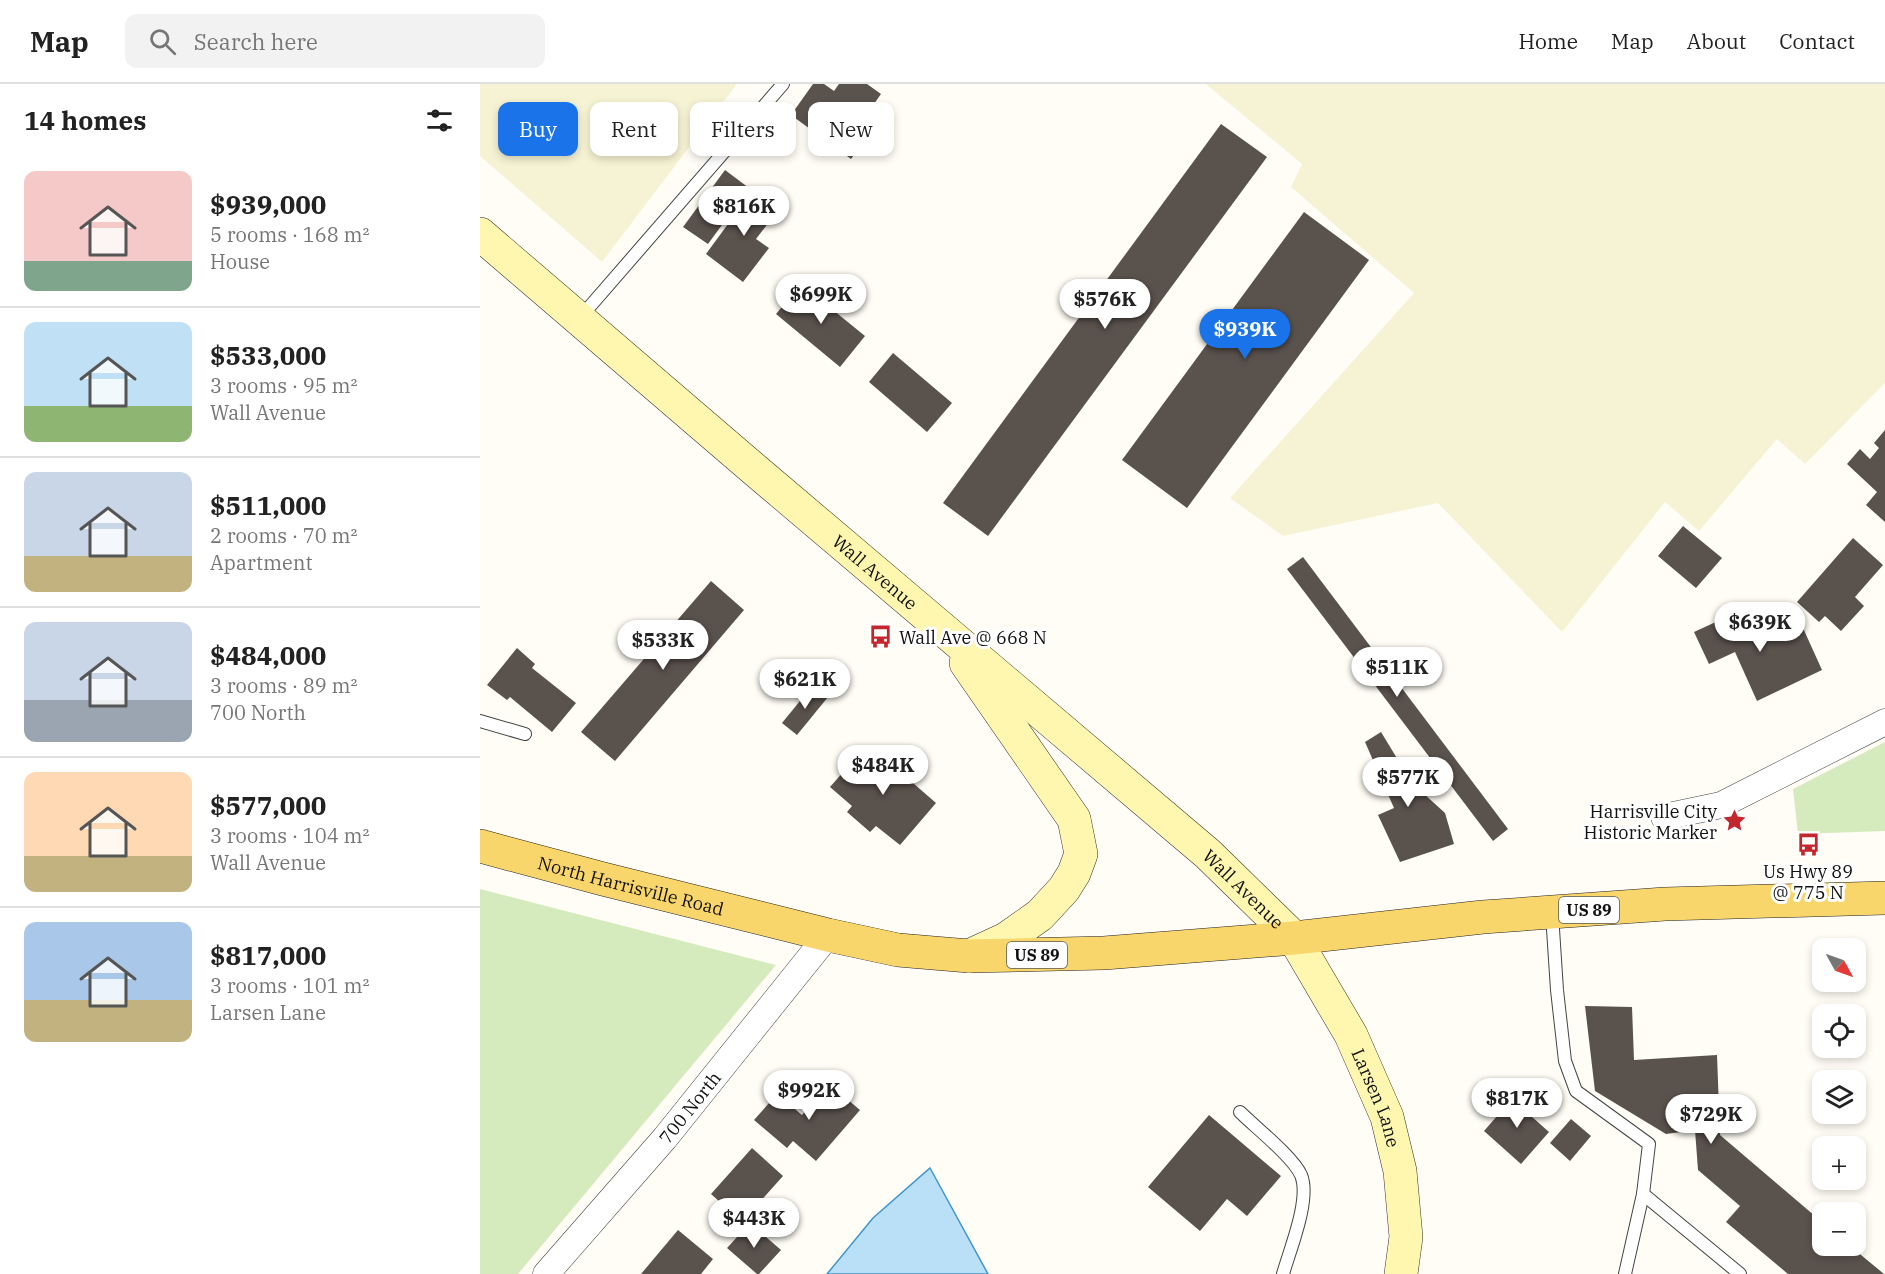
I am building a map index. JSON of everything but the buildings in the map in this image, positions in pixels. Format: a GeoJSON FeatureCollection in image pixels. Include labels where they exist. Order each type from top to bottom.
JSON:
{"type":"FeatureCollection","features":[{"type":"Feature","properties":{"kind":"main road","name":"Wall Avenue"},"geometry":{"type":"LineString","coordinates":[[480,234],[1208,854],[1294,938]]}},
{"type":"Feature","properties":{"kind":"main road"},"geometry":{"type":"LineString","coordinates":[[941,627],[1069,810],[1074,819],[1081,854],[1074,873],[1064,889],[1040,915],[1006,939],[969,956]]}},
{"type":"Feature","properties":{"kind":"main road","name":"North Harrisville Road"},"geometry":{"type":"LineString","coordinates":[[480,846],[828,935]]}},
{"type":"Feature","properties":{"kind":"main road","name":"US 89"},"geometry":{"type":"LineString","coordinates":[[828,935],[898,950],[969,956],[1104,953],[1294,938],[1483,916],[1665,904],[1885,898]]}},
{"type":"Feature","properties":{"kind":"main road","name":"Larsen Lane"},"geometry":{"type":"LineString","coordinates":[[1294,938],[1352,1035],[1387,1117],[1400,1171],[1406,1237],[1401,1274]]}},
{"type":"Feature","properties":{"kind":"street"},"geometry":{"type":"LineString","coordinates":[[1665,817],[1721,805],[1885,722]]}},
{"type":"Feature","properties":{"kind":"street","name":"700 North"},"geometry":{"type":"LineString","coordinates":[[546,1274],[665,1138],[828,935]]}},
{"type":"Feature","properties":{"kind":"lane"},"geometry":{"type":"LineString","coordinates":[[579,320],[783,84]]}},
{"type":"Feature","properties":{"kind":"lane"},"geometry":{"type":"LineString","coordinates":[[480,721],[525,734]]}},
{"type":"Feature","properties":{"kind":"lane"},"geometry":{"type":"LineString","coordinates":[[1552,913],[1565,1061],[1576,1091],[1649,1144],[1643,1194],[1625,1274]]}},
{"type":"Feature","properties":{"kind":"lane"},"geometry":{"type":"LineString","coordinates":[[1240,1112],[1290,1160],[1301,1174],[1304,1189],[1300,1213],[1284,1274]]}},
{"type":"Feature","properties":{"kind":"lane"},"geometry":{"type":"LineString","coordinates":[[1643,1194],[1740,1274]]}},
{"type":"Feature","properties":{"kind":"shaded area"},"geometry":{"type":"Polygon","coordinates":[[[480,84],[737,84],[723,102],[690,102],[690,146],[602,262],[480,156],[480,84]]]}},
{"type":"Feature","properties":{"kind":"shaded area"},"geometry":{"type":"Polygon","coordinates":[[[1206,84],[1885,84],[1885,383],[1805,464],[1777,439],[1699,531],[1665,502],[1562,632],[1438,503],[1283,536],[1230,498],[1414,293],[1291,187],[1302,164],[1206,84]]]}},
{"type":"Feature","properties":{"kind":"green space"},"geometry":{"type":"Polygon","coordinates":[[[1885,742],[1885,831],[1798,834],[1793,789],[1885,742]]]}},
{"type":"Feature","properties":{"kind":"green space"},"geometry":{"type":"Polygon","coordinates":[[[480,889],[776,965],[518,1274],[480,1274],[480,889]]]}},
{"type":"Feature","properties":{"kind":"water"},"geometry":{"type":"Polygon","coordinates":[[[930,1168],[988,1274],[827,1274],[873,1218],[930,1168]]]}},
{"type":"Feature","properties":{"kind":"place","name":"Wall Ave @ 668 N"},"geometry":{"type":"Point","coordinates":[881,637]}},
{"type":"Feature","properties":{"kind":"place","name":"Harrisville City Historic Marker"},"geometry":{"type":"Point","coordinates":[1735,821]}},
{"type":"Feature","properties":{"kind":"place","name":"Us Hwy 89 @ 775 N"},"geometry":{"type":"Point","coordinates":[1808,845]}}]}
